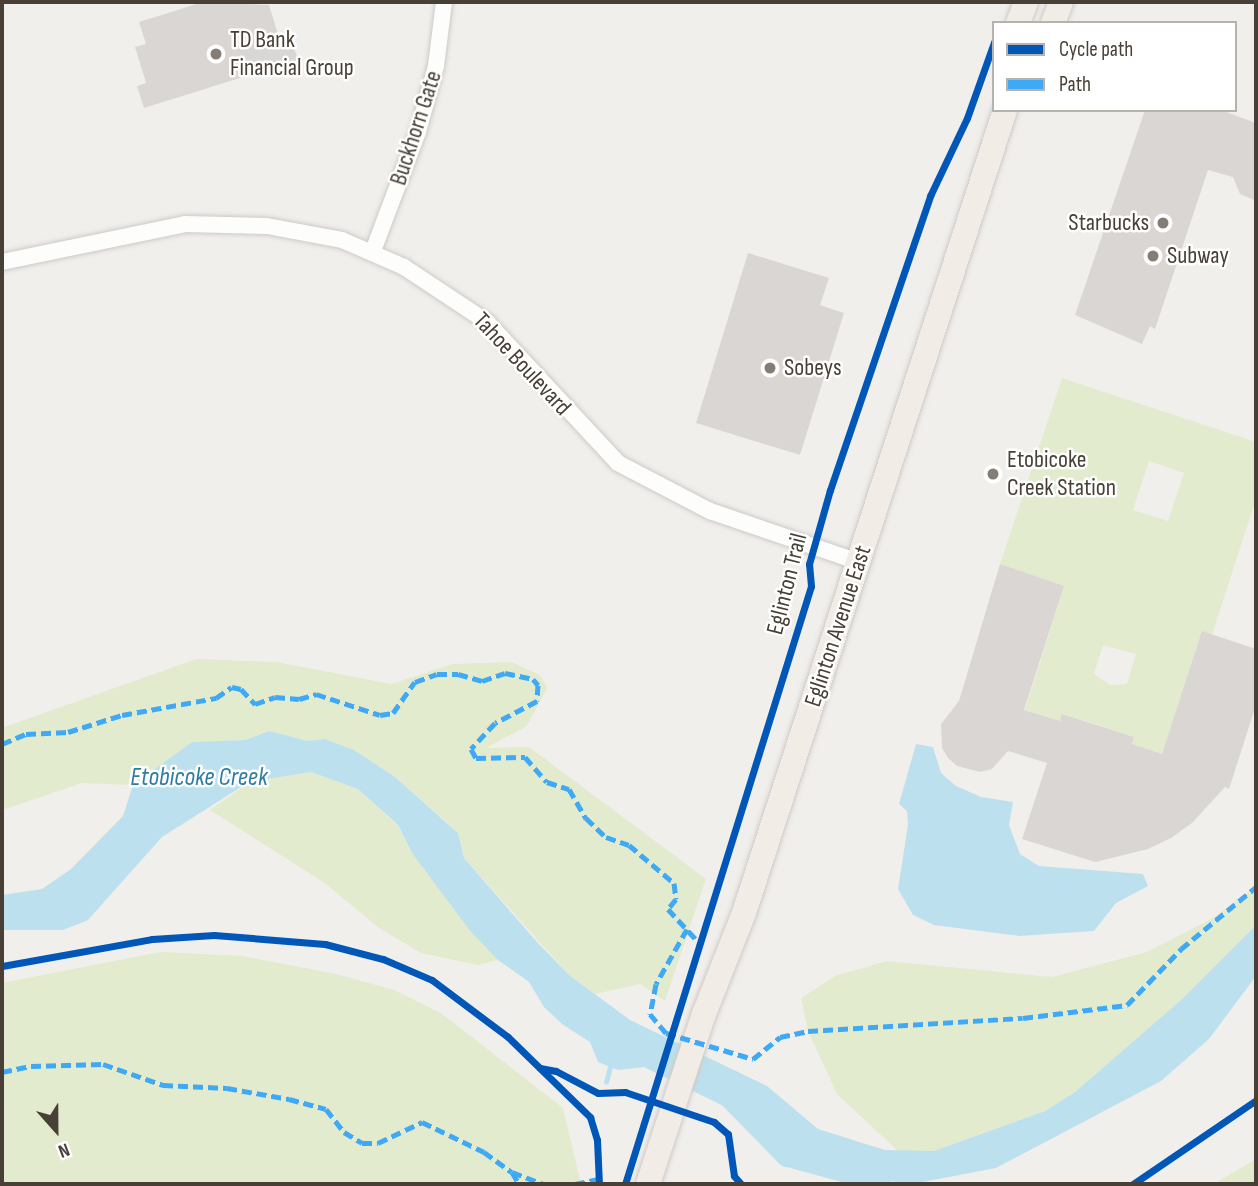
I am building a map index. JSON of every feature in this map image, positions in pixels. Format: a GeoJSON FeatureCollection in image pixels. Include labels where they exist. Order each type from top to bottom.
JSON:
{"type":"FeatureCollection","features":[{"type":"Feature","properties":{"kind":"main road"},"geometry":{"type":"LineString","coordinates":[[1019,21],[1026,2]]}},
{"type":"Feature","properties":{"kind":"main road"},"geometry":{"type":"LineString","coordinates":[[1054,21],[1061,2]]}},
{"type":"Feature","properties":{"kind":"main road","name":"Eglinton Avenue East"},"geometry":{"type":"LineString","coordinates":[[648,1184],[704,1014],[744,913],[1004,112]]}},
{"type":"Feature","properties":{"kind":"street","name":"Buckhorn Gate"},"geometry":{"type":"LineString","coordinates":[[373,251],[421,122],[436,66],[444,2]]}},
{"type":"Feature","properties":{"kind":"street","name":"Tahoe Boulevard"},"geometry":{"type":"LineString","coordinates":[[2,262],[185,224],[291,229],[373,251],[453,295],[487,322],[618,463],[710,511],[859,562]]}},
{"type":"Feature","properties":{"kind":"green space"},"geometry":{"type":"Polygon","coordinates":[[[1062,378],[1256,442],[1256,499],[1212,635],[1202,632],[1162,754],[1132,744],[1134,737],[1098,725],[1063,714],[1060,721],[1025,710],[1064,587],[1000,564],[1062,378]],[[1149,461],[1133,510],[1168,521],[1184,473],[1149,461]],[[1103,645],[1094,674],[1110,685],[1127,684],[1136,654],[1103,645]]]}},
{"type":"Feature","properties":{"kind":"green space"},"geometry":{"type":"Polygon","coordinates":[[[196,659],[277,662],[391,684],[453,664],[511,662],[540,675],[547,688],[527,726],[486,748],[529,747],[706,879],[665,1001],[640,984],[595,994],[569,975],[464,858],[458,833],[449,824],[395,777],[354,750],[325,739],[308,741],[269,731],[245,740],[193,742],[133,785],[82,783],[2,810],[2,728],[196,659]]]}},
{"type":"Feature","properties":{"kind":"green space"},"geometry":{"type":"Polygon","coordinates":[[[311,772],[358,789],[398,826],[412,853],[498,960],[478,965],[421,953],[379,928],[326,884],[210,810],[249,782],[311,772]]]}},
{"type":"Feature","properties":{"kind":"green space"},"geometry":{"type":"Polygon","coordinates":[[[1256,886],[1256,925],[1181,1000],[1075,1092],[1045,1111],[934,1151],[898,1151],[837,1094],[808,1031],[801,998],[835,976],[887,961],[1052,977],[1147,952],[1213,918],[1256,886]]]}},
{"type":"Feature","properties":{"kind":"green space"},"geometry":{"type":"Polygon","coordinates":[[[160,952],[243,956],[336,974],[394,990],[441,1013],[563,1108],[581,1184],[2,1184],[2,983],[160,952]]]}},
{"type":"Feature","properties":{"kind":"green space"},"geometry":{"type":"Polygon","coordinates":[[[1256,1159],[1256,1184],[1214,1184],[1256,1159]]]}},
{"type":"Feature","properties":{"kind":"water","name":"Etobicoke Creek"},"geometry":{"type":"Polygon","coordinates":[[[269,731],[308,741],[325,739],[354,750],[395,777],[458,833],[464,858],[537,942],[569,975],[630,1020],[767,1086],[818,1129],[885,1150],[934,1151],[1045,1111],[1075,1092],[1181,1000],[1256,925],[1256,976],[1209,1039],[1161,1081],[996,1168],[912,1184],[867,1178],[794,1147],[752,1120],[644,1067],[618,1070],[598,1062],[590,1042],[562,1024],[544,1007],[529,982],[498,960],[471,932],[412,853],[398,825],[358,789],[311,772],[249,782],[162,837],[88,920],[63,930],[2,930],[2,895],[42,889],[71,869],[123,816],[133,785],[192,742],[245,740],[269,731]]]}},
{"type":"Feature","properties":{"kind":"water"},"geometry":{"type":"Polygon","coordinates":[[[916,744],[933,747],[941,773],[956,786],[981,797],[1013,802],[1009,825],[1020,854],[1039,866],[1143,874],[1148,886],[1116,903],[1094,931],[1019,936],[934,925],[913,915],[898,889],[908,825],[907,811],[899,804],[916,744]]]}},
{"type":"Feature","properties":{"kind":"building","name":"TD Bank Financial Group"},"geometry":{"type":"Polygon","coordinates":[[[203,2],[269,5],[280,41],[291,38],[298,60],[144,108],[137,86],[146,83],[135,47],[146,44],[139,22],[203,2]]]}},
{"type":"Feature","properties":{"kind":"building"},"geometry":{"type":"Polygon","coordinates":[[[1144,112],[1226,112],[1256,123],[1256,201],[1240,194],[1233,177],[1208,170],[1155,329],[1150,326],[1142,344],[1075,315],[1144,112]]]}},
{"type":"Feature","properties":{"kind":"building","name":"Sobeys"},"geometry":{"type":"Polygon","coordinates":[[[748,253],[829,278],[820,305],[844,313],[800,455],[696,423],[748,253]]]}},
{"type":"Feature","properties":{"kind":"building"},"geometry":{"type":"Polygon","coordinates":[[[1000,564],[1064,586],[1024,710],[1060,721],[1062,714],[1134,737],[1132,744],[1162,754],[1202,631],[1256,649],[1256,705],[1229,789],[1225,787],[1192,823],[1171,838],[1148,849],[1095,862],[1022,839],[1047,763],[1008,751],[992,769],[980,772],[957,766],[948,758],[942,748],[941,724],[959,701],[1000,564]]]}},
{"type":"Feature","properties":{"kind":"waterway"},"geometry":{"type":"LineString","coordinates":[[606,1082],[611,1063]]}},
{"type":"Feature","properties":{"kind":"waterway","name":"Etobicoke Creek"},"geometry":{"type":"LineString","coordinates":[[732,1097],[788,1154],[866,1175],[881,1174]]}},
{"type":"Feature","properties":{"kind":"marked path"},"geometry":{"type":"LineString","coordinates":[[2,744],[26,734],[68,732],[122,715],[216,698],[232,687],[241,689],[255,704],[275,697],[299,699],[316,694],[380,715],[393,713],[415,682],[437,674],[458,674],[482,681],[505,673],[533,679],[538,685],[537,701],[495,723],[471,749],[476,758],[525,757],[547,782],[569,789],[586,818],[606,837],[629,845],[674,883],[676,899],[668,909],[702,946]]}},
{"type":"Feature","properties":{"kind":"marked path"},"geometry":{"type":"LineString","coordinates":[[687,929],[656,984],[650,1014],[666,1033],[753,1059],[780,1037],[808,1031],[1023,1018],[1127,1005],[1181,949],[1256,887]]}},
{"type":"Feature","properties":{"kind":"marked path"},"geometry":{"type":"LineString","coordinates":[[2,1072],[31,1066],[103,1064],[163,1085],[227,1088],[289,1099],[326,1109],[344,1132],[362,1143],[378,1143],[422,1122],[484,1152],[512,1172],[519,1184]]}},
{"type":"Feature","properties":{"kind":"marked path"},"geometry":{"type":"LineString","coordinates":[[512,1172],[543,1184]]}},
{"type":"Feature","properties":{"kind":"marked path"},"geometry":{"type":"LineString","coordinates":[[575,1184],[598,1179]]}},
{"type":"Feature","properties":{"kind":"cycle path","name":"Eglinton Trail"},"geometry":{"type":"LineString","coordinates":[[625,1184],[811,586],[809,564],[830,490],[930,196],[967,118],[992,48]]}},
{"type":"Feature","properties":{"kind":"cycle path"},"geometry":{"type":"LineString","coordinates":[[2,966],[152,939],[214,935],[325,944],[383,959],[432,980],[508,1037],[590,1117],[597,1140],[599,1184]]}},
{"type":"Feature","properties":{"kind":"cycle path"},"geometry":{"type":"LineString","coordinates":[[540,1068],[556,1071],[598,1093],[625,1092],[714,1122],[728,1134],[734,1176],[741,1184]]}},
{"type":"Feature","properties":{"kind":"cycle path"},"geometry":{"type":"LineString","coordinates":[[1133,1184],[1256,1100]]}},
{"type":"Feature","properties":{"kind":"place","name":"TD Bank Financial Group"},"geometry":{"type":"Point","coordinates":[216,54]}},
{"type":"Feature","properties":{"kind":"place","name":"Starbucks"},"geometry":{"type":"Point","coordinates":[1163,223]}},
{"type":"Feature","properties":{"kind":"place","name":"Subway"},"geometry":{"type":"Point","coordinates":[1153,256]}},
{"type":"Feature","properties":{"kind":"place","name":"Sobeys"},"geometry":{"type":"Point","coordinates":[770,368]}},
{"type":"Feature","properties":{"kind":"place","name":"Etobicoke Creek Station"},"geometry":{"type":"Point","coordinates":[993,474]}}]}
